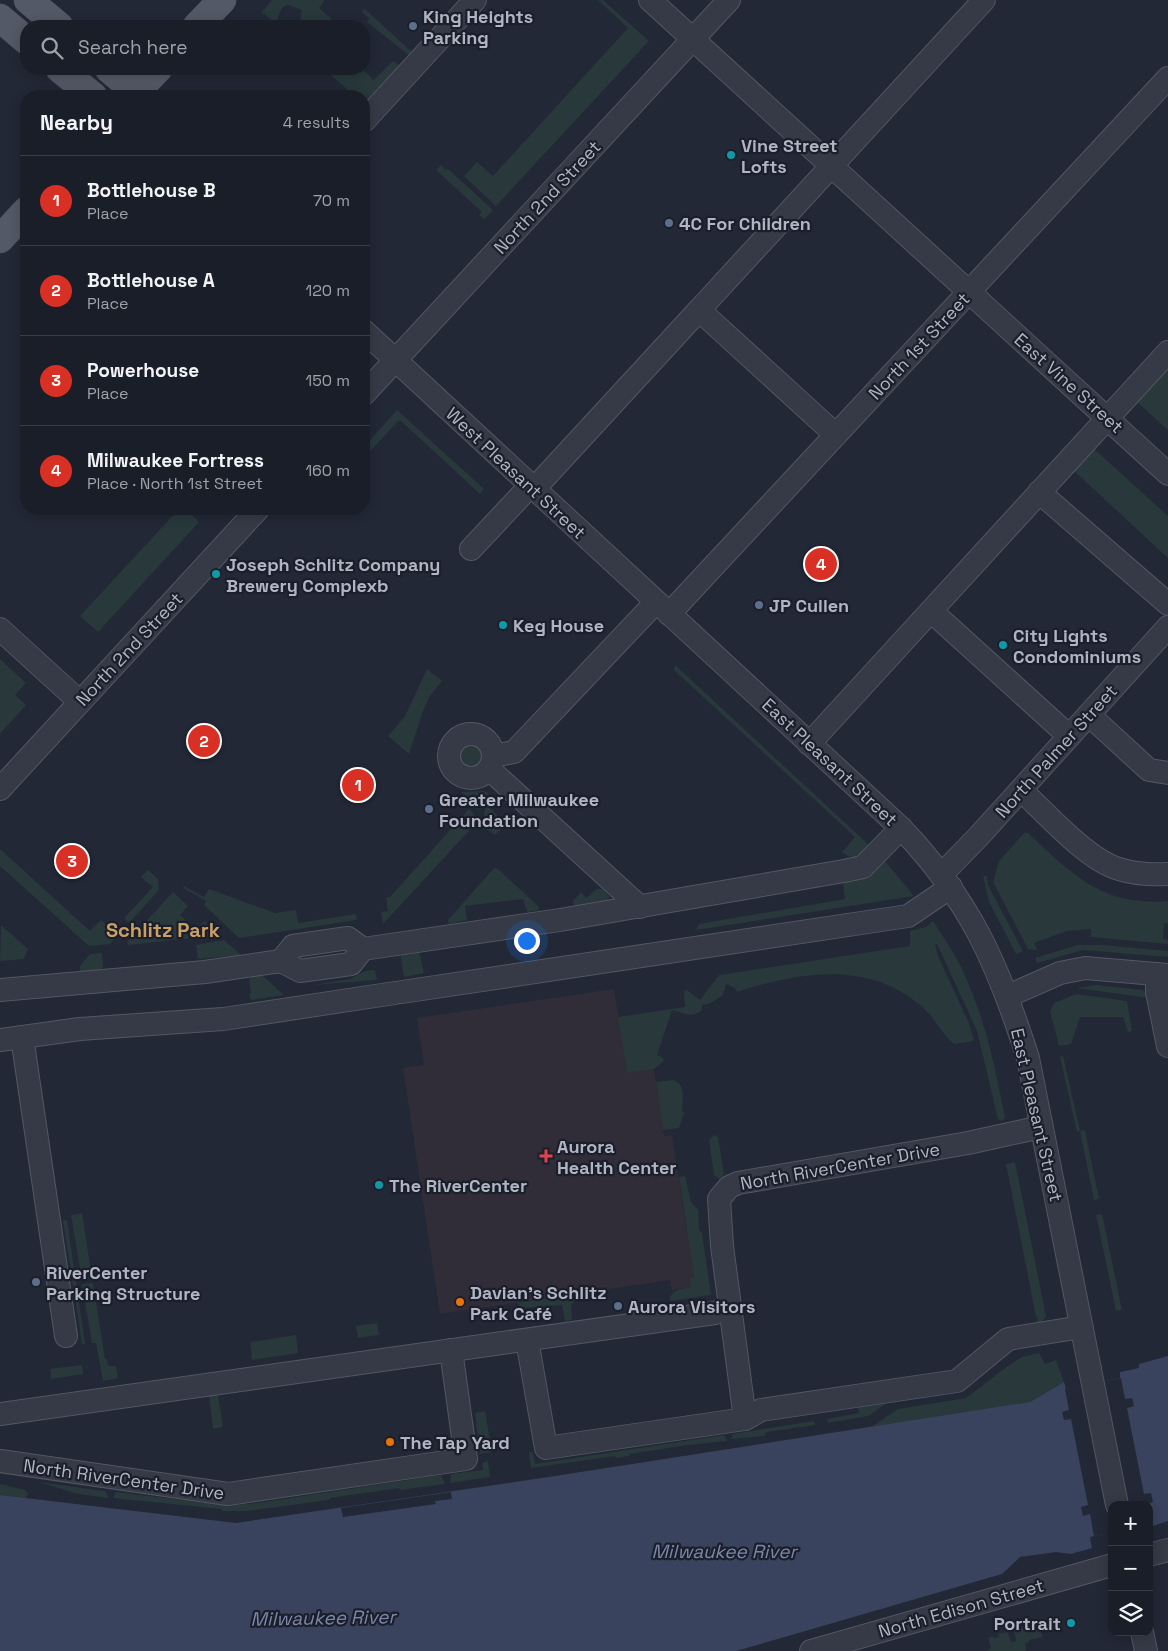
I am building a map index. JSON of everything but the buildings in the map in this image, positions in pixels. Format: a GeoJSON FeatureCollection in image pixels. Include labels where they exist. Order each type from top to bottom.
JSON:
{"type":"FeatureCollection","features":[{"type":"Feature","properties":{"kind":"main road"},"geometry":{"type":"LineString","coordinates":[[28,0],[52,20]]}},
{"type":"Feature","properties":{"kind":"main road"},"geometry":{"type":"LineString","coordinates":[[203,20],[222,0]]}},
{"type":"Feature","properties":{"kind":"main road"},"geometry":{"type":"LineString","coordinates":[[0,18],[20,35]]}},
{"type":"Feature","properties":{"kind":"main road"},"geometry":{"type":"LineString","coordinates":[[67,75],[86,90]]}},
{"type":"Feature","properties":{"kind":"main road"},"geometry":{"type":"LineString","coordinates":[[115,75],[132,90]]}},
{"type":"Feature","properties":{"kind":"main road"},"geometry":{"type":"LineString","coordinates":[[141,90],[153,75]]}},
{"type":"Feature","properties":{"kind":"main road"},"geometry":{"type":"LineString","coordinates":[[0,239],[20,217]]}},
{"type":"Feature","properties":{"kind":"street"},"geometry":{"type":"LineString","coordinates":[[370,114],[475,0]]}},
{"type":"Feature","properties":{"kind":"street","name":"East Vine Street"},"geometry":{"type":"LineString","coordinates":[[650,0],[1168,474]]}},
{"type":"Feature","properties":{"kind":"street","name":"North 2nd Street"},"geometry":{"type":"LineString","coordinates":[[370,388],[729,0]]}},
{"type":"Feature","properties":{"kind":"street"},"geometry":{"type":"LineString","coordinates":[[472,549],[700,310],[984,0]]}},
{"type":"Feature","properties":{"kind":"street","name":"North 1st Street"},"geometry":{"type":"LineString","coordinates":[[640,907],[491,763],[514,752],[836,435],[1168,78]]}},
{"type":"Feature","properties":{"kind":"street"},"geometry":{"type":"LineString","coordinates":[[700,310],[836,435]]}},
{"type":"Feature","properties":{"kind":"street","name":"West Pleasant Street"},"geometry":{"type":"LineString","coordinates":[[370,337],[662,608]]}},
{"type":"Feature","properties":{"kind":"street"},"geometry":{"type":"LineString","coordinates":[[809,744],[1168,352]]}},
{"type":"Feature","properties":{"kind":"street"},"geometry":{"type":"LineString","coordinates":[[1039,492],[1168,604]]}},
{"type":"Feature","properties":{"kind":"street","name":"North 2nd Street"},"geometry":{"type":"LineString","coordinates":[[0,789],[252,515]]}},
{"type":"Feature","properties":{"kind":"street","name":"East Pleasant Street"},"geometry":{"type":"LineString","coordinates":[[662,608],[901,828],[946,880],[976,928],[1008,996],[1028,1058],[1116,1501]]}},
{"type":"Feature","properties":{"kind":"street"},"geometry":{"type":"LineString","coordinates":[[931,611],[1069,736]]}},
{"type":"Feature","properties":{"kind":"street","name":"North Palmer Street"},"geometry":{"type":"LineString","coordinates":[[0,1040],[23,1043],[80,1029],[223,1020],[908,916],[946,880],[1020,790],[1168,627]]}},
{"type":"Feature","properties":{"kind":"street"},"geometry":{"type":"LineString","coordinates":[[0,629],[80,702]]}},
{"type":"Feature","properties":{"kind":"street"},"geometry":{"type":"LineString","coordinates":[[1088,715],[1149,770],[1168,773]]}},
{"type":"Feature","properties":{"kind":"street"},"geometry":{"type":"LineString","coordinates":[[1020,790],[1085,849],[1103,862],[1117,869],[1136,873],[1168,874]]}},
{"type":"Feature","properties":{"kind":"street"},"geometry":{"type":"LineString","coordinates":[[0,990],[205,972],[281,961],[293,946],[348,938],[363,949],[640,907],[862,867],[901,828]]}},
{"type":"Feature","properties":{"kind":"street"},"geometry":{"type":"LineString","coordinates":[[1008,996],[1060,973],[1085,968],[1162,974],[1157,992],[1168,1046]]}},
{"type":"Feature","properties":{"kind":"street"},"geometry":{"type":"LineString","coordinates":[[23,1043],[66,1336]]}},
{"type":"Feature","properties":{"kind":"street","name":"North RiverCenter Drive"},"geometry":{"type":"LineString","coordinates":[[745,1419],[722,1246],[719,1199],[728,1187],[968,1143],[1041,1127]]}},
{"type":"Feature","properties":{"kind":"street"},"geometry":{"type":"LineString","coordinates":[[0,1414],[715,1313],[730,1306]]}},
{"type":"Feature","properties":{"kind":"street"},"geometry":{"type":"LineString","coordinates":[[527,1340],[546,1448],[745,1419],[761,1410],[957,1381],[1008,1339],[1081,1327]]}},
{"type":"Feature","properties":{"kind":"street","name":"North RiverCenter Drive"},"geometry":{"type":"LineString","coordinates":[[0,1461],[228,1494],[466,1459],[451,1350]]}},
{"type":"Feature","properties":{"kind":"street"},"geometry":{"type":"LineString","coordinates":[[1153,1554],[1168,1550]]}},
{"type":"Feature","properties":{"kind":"street","name":"North Edison Street"},"geometry":{"type":"LineString","coordinates":[[811,1651],[1108,1566]]}},
{"type":"Feature","properties":{"kind":"street"},"geometry":{"type":"LineString","coordinates":[[1143,1636],[1146,1651]]}},
{"type":"Feature","properties":{"kind":"shaded area"},"geometry":{"type":"Polygon","coordinates":[[[272,0],[323,0],[319,8],[332,20],[300,20],[302,10],[288,5],[282,8],[278,20],[271,20],[262,12],[272,0]]]}},
{"type":"Feature","properties":{"kind":"shaded area"},"geometry":{"type":"Polygon","coordinates":[[[598,0],[603,0],[649,41],[496,206],[464,176],[477,162],[493,176],[628,28],[598,0]]]}},
{"type":"Feature","properties":{"kind":"shaded area"},"geometry":{"type":"Polygon","coordinates":[[[365,9],[413,53],[410,56],[370,24],[370,19],[362,12],[365,9]]]}},
{"type":"Feature","properties":{"kind":"shaded area"},"geometry":{"type":"Polygon","coordinates":[[[393,61],[401,66],[370,99],[370,90],[348,90],[331,75],[369,75],[374,80],[393,61]]]}},
{"type":"Feature","properties":{"kind":"shaded area"},"geometry":{"type":"Polygon","coordinates":[[[441,165],[446,170],[448,169],[493,210],[484,219],[479,215],[482,212],[436,170],[441,165]]]}},
{"type":"Feature","properties":{"kind":"shaded area"},"geometry":{"type":"Polygon","coordinates":[[[1168,366],[1168,430],[1136,401],[1168,366]]]}},
{"type":"Feature","properties":{"kind":"shaded area"},"geometry":{"type":"Polygon","coordinates":[[[397,410],[484,489],[480,494],[401,421],[398,421],[370,451],[370,440],[397,410]]]}},
{"type":"Feature","properties":{"kind":"shaded area"},"geometry":{"type":"Polygon","coordinates":[[[1093,448],[1168,516],[1168,558],[1072,469],[1093,448]]]}},
{"type":"Feature","properties":{"kind":"shaded area"},"geometry":{"type":"Polygon","coordinates":[[[173,515],[192,515],[199,522],[98,632],[80,616],[173,515]]]}},
{"type":"Feature","properties":{"kind":"shaded area"},"geometry":{"type":"Polygon","coordinates":[[[0,659],[26,683],[15,695],[26,705],[0,734],[0,659]]]}},
{"type":"Feature","properties":{"kind":"shaded area"},"geometry":{"type":"Polygon","coordinates":[[[675,665],[868,844],[857,858],[842,852],[855,837],[674,670],[675,665]]]}},
{"type":"Feature","properties":{"kind":"shaded area"},"geometry":{"type":"Polygon","coordinates":[[[427,669],[442,681],[429,697],[409,754],[388,736],[405,716],[427,669]]]}},
{"type":"Feature","properties":{"kind":"shaded area"},"geometry":{"type":"Polygon","coordinates":[[[470,745],[479,748],[482,757],[479,766],[470,769],[461,766],[458,757],[461,748],[470,745]]]}},
{"type":"Feature","properties":{"kind":"shaded area"},"geometry":{"type":"Polygon","coordinates":[[[483,791],[489,793],[482,800],[478,810],[461,792],[483,791]]]}},
{"type":"Feature","properties":{"kind":"shaded area"},"geometry":{"type":"Polygon","coordinates":[[[486,804],[506,824],[495,835],[482,826],[486,804]]]}},
{"type":"Feature","properties":{"kind":"shaded area"},"geometry":{"type":"Polygon","coordinates":[[[469,809],[478,819],[477,822],[383,924],[381,912],[388,911],[386,898],[390,897],[469,809]]]}},
{"type":"Feature","properties":{"kind":"shaded area"},"geometry":{"type":"Polygon","coordinates":[[[1024,833],[1028,833],[1059,862],[1090,885],[1125,899],[1168,901],[1168,923],[1164,923],[1163,939],[1168,940],[1168,944],[1091,937],[1091,929],[1067,931],[1034,943],[1037,950],[1028,949],[993,882],[999,861],[1024,833]]]}},
{"type":"Feature","properties":{"kind":"shaded area"},"geometry":{"type":"Polygon","coordinates":[[[0,849],[90,931],[101,920],[118,935],[110,944],[89,946],[0,866],[0,849]]]}},
{"type":"Feature","properties":{"kind":"shaded area"},"geometry":{"type":"Polygon","coordinates":[[[885,861],[914,896],[696,930],[699,924],[845,899],[843,885],[846,881],[876,869],[885,861]]]}},
{"type":"Feature","properties":{"kind":"shaded area"},"geometry":{"type":"Polygon","coordinates":[[[494,868],[498,869],[538,906],[539,910],[527,912],[523,899],[465,906],[467,920],[449,924],[448,920],[494,868]]]}},
{"type":"Feature","properties":{"kind":"shaded area"},"geometry":{"type":"Polygon","coordinates":[[[148,870],[158,879],[159,890],[129,923],[124,918],[153,887],[141,877],[148,870]]]}},
{"type":"Feature","properties":{"kind":"shaded area"},"geometry":{"type":"Polygon","coordinates":[[[983,876],[987,876],[988,885],[1023,951],[1016,954],[989,902],[983,876]]]}},
{"type":"Feature","properties":{"kind":"shaded area"},"geometry":{"type":"Polygon","coordinates":[[[184,886],[204,897],[209,889],[275,913],[296,910],[298,923],[356,914],[357,920],[239,938],[204,905],[206,901],[183,888],[184,886]]]}},
{"type":"Feature","properties":{"kind":"shaded area"},"geometry":{"type":"Polygon","coordinates":[[[597,889],[602,889],[609,896],[608,900],[574,906],[573,901],[581,892],[586,898],[597,889]]]}},
{"type":"Feature","properties":{"kind":"shaded area"},"geometry":{"type":"Polygon","coordinates":[[[173,892],[188,906],[180,915],[196,930],[204,921],[219,935],[128,945],[127,942],[173,892]]]}},
{"type":"Feature","properties":{"kind":"shaded area"},"geometry":{"type":"Polygon","coordinates":[[[933,921],[959,963],[979,1012],[998,1082],[1005,1118],[1002,1121],[998,1119],[977,1031],[937,944],[935,945],[938,956],[969,1023],[974,1041],[954,1044],[921,1006],[900,991],[879,982],[856,976],[832,974],[808,976],[784,979],[737,992],[735,988],[726,984],[723,995],[709,1004],[702,1005],[702,1010],[698,1013],[691,1015],[672,1010],[657,1055],[663,1058],[664,1061],[654,1069],[627,1073],[618,1017],[685,1007],[684,991],[687,990],[700,1000],[719,975],[910,946],[910,931],[926,927],[933,921]]]}},
{"type":"Feature","properties":{"kind":"shaded area"},"geometry":{"type":"Polygon","coordinates":[[[1,925],[28,949],[24,959],[0,961],[1,925]]]}},
{"type":"Feature","properties":{"kind":"shaded area"},"geometry":{"type":"Polygon","coordinates":[[[224,940],[241,955],[198,959],[196,945],[224,940]]]}},
{"type":"Feature","properties":{"kind":"shaded area"},"geometry":{"type":"Polygon","coordinates":[[[1078,945],[1103,945],[1168,951],[1168,957],[1083,950],[1037,963],[1035,958],[1078,945]]]}},
{"type":"Feature","properties":{"kind":"shaded area"},"geometry":{"type":"Polygon","coordinates":[[[419,951],[424,973],[404,977],[400,953],[419,951]]]}},
{"type":"Feature","properties":{"kind":"shaded area"},"geometry":{"type":"Polygon","coordinates":[[[102,953],[103,967],[100,970],[80,971],[80,966],[90,954],[102,953]]]}},
{"type":"Feature","properties":{"kind":"shaded area"},"geometry":{"type":"Polygon","coordinates":[[[375,970],[377,980],[313,985],[350,979],[365,971],[375,970]]]}},
{"type":"Feature","properties":{"kind":"shaded area"},"geometry":{"type":"Polygon","coordinates":[[[262,975],[284,995],[251,1000],[249,980],[252,977],[262,975]]]}},
{"type":"Feature","properties":{"kind":"shaded area"},"geometry":{"type":"Polygon","coordinates":[[[1096,985],[1143,990],[1149,998],[1076,988],[1096,985]]]}},
{"type":"Feature","properties":{"kind":"shaded area","name":"Aurora Health Center"},"geometry":{"type":"Polygon","coordinates":[[[614,989],[627,1072],[654,1069],[664,1136],[672,1135],[694,1278],[691,1287],[672,1290],[670,1280],[440,1314],[403,1068],[424,1065],[417,1018],[614,989]]]}},
{"type":"Feature","properties":{"kind":"shaded area"},"geometry":{"type":"Polygon","coordinates":[[[1076,994],[1127,1001],[1132,1031],[1128,1032],[1123,1017],[1080,1017],[1071,1044],[1059,1046],[1050,1011],[1054,1003],[1076,994]]]}},
{"type":"Feature","properties":{"kind":"shaded area"},"geometry":{"type":"Polygon","coordinates":[[[1063,1056],[1080,1131],[1077,1132],[1060,1057],[1063,1056]]]}},
{"type":"Feature","properties":{"kind":"shaded area"},"geometry":{"type":"Polygon","coordinates":[[[672,1080],[677,1082],[682,1088],[682,1111],[684,1113],[679,1128],[663,1130],[656,1082],[672,1080]]]}},
{"type":"Feature","properties":{"kind":"shaded area"},"geometry":{"type":"Polygon","coordinates":[[[1085,1130],[1099,1199],[1094,1200],[1080,1131],[1085,1130]]]}},
{"type":"Feature","properties":{"kind":"shaded area"},"geometry":{"type":"Polygon","coordinates":[[[714,1135],[718,1137],[724,1174],[720,1179],[714,1175],[709,1140],[714,1135]]]}},
{"type":"Feature","properties":{"kind":"shaded area"},"geometry":{"type":"Polygon","coordinates":[[[1015,1162],[1046,1316],[1042,1322],[1037,1323],[1038,1317],[1036,1317],[1006,1164],[1015,1162]]]}},
{"type":"Feature","properties":{"kind":"shaded area"},"geometry":{"type":"Polygon","coordinates":[[[685,1176],[691,1202],[698,1210],[699,1230],[702,1233],[711,1295],[670,1301],[670,1297],[674,1292],[691,1287],[690,1278],[694,1278],[679,1177],[685,1176]]]}},
{"type":"Feature","properties":{"kind":"shaded area"},"geometry":{"type":"Polygon","coordinates":[[[82,1213],[92,1278],[82,1280],[71,1215],[82,1213]]]}},
{"type":"Feature","properties":{"kind":"shaded area"},"geometry":{"type":"Polygon","coordinates":[[[1102,1214],[1122,1310],[1116,1311],[1096,1215],[1102,1214]]]}},
{"type":"Feature","properties":{"kind":"shaded area"},"geometry":{"type":"Polygon","coordinates":[[[63,1220],[67,1220],[85,1344],[82,1344],[63,1220]]]}},
{"type":"Feature","properties":{"kind":"shaded area"},"geometry":{"type":"Polygon","coordinates":[[[93,1283],[105,1359],[107,1359],[108,1366],[116,1366],[118,1378],[103,1381],[96,1343],[92,1343],[82,1284],[93,1283]]]}},
{"type":"Feature","properties":{"kind":"shaded area"},"geometry":{"type":"Polygon","coordinates":[[[571,1295],[574,1301],[571,1305],[572,1320],[565,1321],[562,1305],[522,1308],[517,1303],[571,1295]]]}},
{"type":"Feature","properties":{"kind":"shaded area"},"geometry":{"type":"Polygon","coordinates":[[[377,1323],[379,1335],[358,1338],[356,1326],[377,1323]]]}},
{"type":"Feature","properties":{"kind":"shaded area"},"geometry":{"type":"Polygon","coordinates":[[[296,1335],[298,1353],[252,1360],[250,1342],[296,1335]]]}},
{"type":"Feature","properties":{"kind":"shaded area"},"geometry":{"type":"Polygon","coordinates":[[[1039,1353],[1045,1364],[1056,1360],[1064,1382],[1030,1402],[871,1427],[898,1409],[966,1398],[1009,1365],[1022,1357],[1039,1353]]]}},
{"type":"Feature","properties":{"kind":"shaded area"},"geometry":{"type":"Polygon","coordinates":[[[82,1365],[83,1374],[51,1379],[50,1369],[82,1365]]]}},
{"type":"Feature","properties":{"kind":"shaded area"},"geometry":{"type":"Polygon","coordinates":[[[218,1395],[223,1427],[213,1429],[209,1396],[218,1395]]]}},
{"type":"Feature","properties":{"kind":"shaded area"},"geometry":{"type":"Polygon","coordinates":[[[890,1401],[868,1416],[828,1423],[827,1419],[859,1413],[858,1406],[890,1401]]]}},
{"type":"Feature","properties":{"kind":"shaded area"},"geometry":{"type":"Polygon","coordinates":[[[485,1411],[492,1452],[480,1454],[475,1413],[485,1411]]]}},
{"type":"Feature","properties":{"kind":"shaded area"},"geometry":{"type":"Polygon","coordinates":[[[814,1421],[815,1425],[767,1432],[764,1436],[731,1439],[733,1434],[814,1421]]]}},
{"type":"Feature","properties":{"kind":"shaded area"},"geometry":{"type":"Polygon","coordinates":[[[724,1435],[727,1441],[629,1454],[629,1456],[616,1458],[615,1456],[531,1468],[529,1452],[533,1452],[535,1464],[724,1435]]]}},
{"type":"Feature","properties":{"kind":"shaded area"},"geometry":{"type":"Polygon","coordinates":[[[488,1461],[490,1477],[450,1483],[451,1474],[483,1470],[482,1463],[488,1461]]]}},
{"type":"Feature","properties":{"kind":"shaded area"},"geometry":{"type":"Polygon","coordinates":[[[441,1475],[445,1484],[400,1490],[399,1488],[247,1511],[222,1511],[221,1509],[113,1498],[116,1492],[223,1505],[250,1504],[441,1475]]]}},
{"type":"Feature","properties":{"kind":"shaded area"},"geometry":{"type":"Polygon","coordinates":[[[39,1482],[105,1491],[109,1498],[78,1494],[39,1482]]]}},
{"type":"Feature","properties":{"kind":"shaded area"},"geometry":{"type":"Polygon","coordinates":[[[0,1484],[25,1490],[28,1494],[26,1498],[0,1495],[0,1484]]]}},
{"type":"Feature","properties":{"kind":"shaded area"},"geometry":{"type":"Polygon","coordinates":[[[1037,1623],[1043,1637],[1029,1640],[1029,1642],[1025,1643],[1026,1651],[987,1651],[991,1648],[988,1638],[993,1636],[994,1638],[999,1637],[998,1634],[1008,1632],[1011,1642],[1016,1641],[1014,1630],[1037,1623]]]}},
{"type":"Feature","properties":{"kind":"water","name":"Milwaukee River"},"geometry":{"type":"Polygon","coordinates":[[[1168,1356],[1168,1521],[1153,1526],[1153,1501],[1108,1501],[1108,1533],[1090,1537],[1092,1548],[1071,1554],[1056,1552],[1020,1557],[1002,1574],[736,1651],[0,1651],[0,1495],[236,1523],[555,1476],[1030,1402],[1064,1382],[1066,1389],[1120,1378],[1120,1372],[1139,1368],[1139,1364],[1168,1356]]]}},
{"type":"Feature","properties":{"kind":"pier"},"geometry":{"type":"Polygon","coordinates":[[[1121,1378],[1125,1399],[1132,1398],[1134,1406],[1127,1408],[1144,1494],[1151,1493],[1153,1501],[1108,1501],[1108,1533],[1094,1536],[1090,1514],[1083,1516],[1081,1507],[1088,1505],[1071,1419],[1064,1420],[1062,1412],[1069,1410],[1065,1389],[1121,1378]]]}},
{"type":"Feature","properties":{"kind":"pier"},"geometry":{"type":"Polygon","coordinates":[[[451,1492],[452,1499],[435,1501],[436,1504],[343,1517],[341,1508],[451,1492]]]}},
{"type":"Feature","properties":{"kind":"place","name":"King Heights Parking"},"geometry":{"type":"Point","coordinates":[413,26]}},
{"type":"Feature","properties":{"kind":"place","name":"Vine Street Lofts"},"geometry":{"type":"Point","coordinates":[731,155]}},
{"type":"Feature","properties":{"kind":"place","name":"4C For Children"},"geometry":{"type":"Point","coordinates":[669,223]}},
{"type":"Feature","properties":{"kind":"place","name":"Milwaukee Fortress"},"geometry":{"type":"Point","coordinates":[821,564]}},
{"type":"Feature","properties":{"kind":"place","name":"Joseph Schlitz Company Brewery Complexb"},"geometry":{"type":"Point","coordinates":[216,574]}},
{"type":"Feature","properties":{"kind":"place","name":"JP Cullen"},"geometry":{"type":"Point","coordinates":[759,605]}},
{"type":"Feature","properties":{"kind":"place","name":"Keg House"},"geometry":{"type":"Point","coordinates":[503,625]}},
{"type":"Feature","properties":{"kind":"place","name":"City Lights Condominiums"},"geometry":{"type":"Point","coordinates":[1003,645]}},
{"type":"Feature","properties":{"kind":"place","name":"Bottlehouse A"},"geometry":{"type":"Point","coordinates":[204,741]}},
{"type":"Feature","properties":{"kind":"place","name":"Bottlehouse B"},"geometry":{"type":"Point","coordinates":[358,785]}},
{"type":"Feature","properties":{"kind":"place","name":"Greater Milwaukee Foundation"},"geometry":{"type":"Point","coordinates":[429,809]}},
{"type":"Feature","properties":{"kind":"place","name":"Powerhouse"},"geometry":{"type":"Point","coordinates":[72,861]}},
{"type":"Feature","properties":{"kind":"place","name":"Aurora Health Center"},"geometry":{"type":"Point","coordinates":[546,1156]}},
{"type":"Feature","properties":{"kind":"place","name":"The RiverCenter"},"geometry":{"type":"Point","coordinates":[379,1185]}},
{"type":"Feature","properties":{"kind":"place","name":"RiverCenter Parking Structure"},"geometry":{"type":"Point","coordinates":[36,1282]}},
{"type":"Feature","properties":{"kind":"place","name":"Davian's Schlitz Park Café"},"geometry":{"type":"Point","coordinates":[460,1302]}},
{"type":"Feature","properties":{"kind":"place","name":"Aurora Visitors"},"geometry":{"type":"Point","coordinates":[618,1306]}},
{"type":"Feature","properties":{"kind":"place","name":"The Tap Yard"},"geometry":{"type":"Point","coordinates":[390,1442]}},
{"type":"Feature","properties":{"kind":"place","name":"Portrait"},"geometry":{"type":"Point","coordinates":[1071,1623]}},
{"type":"Feature","properties":{"kind":"district","name":"Schlitz Park"},"geometry":{"type":"Point","coordinates":[163,930]}}]}
